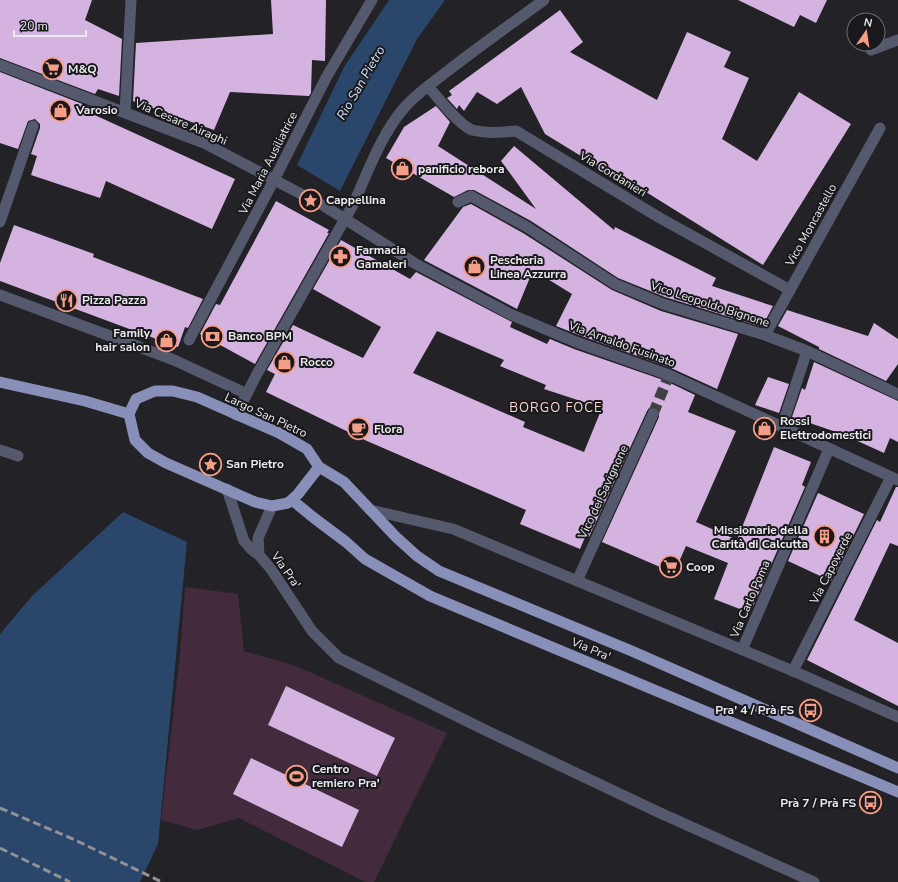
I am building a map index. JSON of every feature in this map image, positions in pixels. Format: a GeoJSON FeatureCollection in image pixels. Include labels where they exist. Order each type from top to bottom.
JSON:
{"type":"FeatureCollection","features":[{"type":"Feature","properties":{"kind":"main road"},"geometry":{"type":"LineString","coordinates":[[0,382],[85,401],[129,414],[135,440],[148,453],[166,463],[255,502],[272,506],[288,503],[319,468]]}},
{"type":"Feature","properties":{"kind":"main road","name":"Largo San Pietro"},"geometry":{"type":"LineString","coordinates":[[129,414],[136,399],[155,391],[173,391],[197,397],[279,433],[307,449],[319,468]]}},
{"type":"Feature","properties":{"kind":"main road","name":"Via Pra'"},"geometry":{"type":"LineString","coordinates":[[319,468],[344,482],[396,537],[417,556],[439,571],[634,652],[898,768]]}},
{"type":"Feature","properties":{"kind":"main road","name":"Via Pra'"},"geometry":{"type":"LineString","coordinates":[[292,500],[346,542],[365,559],[430,596],[898,792]]}},
{"type":"Feature","properties":{"kind":"street"},"geometry":{"type":"LineString","coordinates":[[125,113],[131,0]]}},
{"type":"Feature","properties":{"kind":"street","name":"Via Maria Ausiliatrice"},"geometry":{"type":"LineString","coordinates":[[189,340],[274,180],[327,76],[372,0]]}},
{"type":"Feature","properties":{"kind":"street"},"geometry":{"type":"LineString","coordinates":[[236,415],[344,219],[389,128],[404,108],[428,86],[544,0]]}},
{"type":"Feature","properties":{"kind":"street"},"geometry":{"type":"LineString","coordinates":[[886,44],[898,40]]}},
{"type":"Feature","properties":{"kind":"street","name":"Via Cesare Airaghi"},"geometry":{"type":"LineString","coordinates":[[0,65],[204,143],[344,219]]}},
{"type":"Feature","properties":{"kind":"street","name":"Via Cordanieri"},"geometry":{"type":"LineString","coordinates":[[428,86],[452,115],[471,129],[489,133],[516,131],[660,218],[790,290]]}},
{"type":"Feature","properties":{"kind":"street"},"geometry":{"type":"LineString","coordinates":[[0,222],[33,126]]}},
{"type":"Feature","properties":{"kind":"street","name":"Vico Moncastello"},"geometry":{"type":"LineString","coordinates":[[765,335],[880,128]]}},
{"type":"Feature","properties":{"kind":"street","name":"Vico Leopoldo Bignone"},"geometry":{"type":"LineString","coordinates":[[458,202],[471,196],[527,227],[615,284],[642,296],[663,304],[765,335],[807,351],[898,394]]}},
{"type":"Feature","properties":{"kind":"street","name":"Via Arnaldo Fusinato"},"geometry":{"type":"LineString","coordinates":[[344,219],[416,264],[510,314],[576,342],[669,375],[895,478]]}},
{"type":"Feature","properties":{"kind":"street"},"geometry":{"type":"LineString","coordinates":[[0,295],[174,360],[247,394]]}},
{"type":"Feature","properties":{"kind":"street"},"geometry":{"type":"LineString","coordinates":[[782,426],[807,351]]}},
{"type":"Feature","properties":{"kind":"street","name":"Vico dei Savignone"},"geometry":{"type":"LineString","coordinates":[[577,581],[653,414]]}},
{"type":"Feature","properties":{"kind":"street","name":"Via Carlo Poma"},"geometry":{"type":"LineString","coordinates":[[742,650],[829,449]]}},
{"type":"Feature","properties":{"kind":"street"},"geometry":{"type":"LineString","coordinates":[[3,451],[18,456]]}},
{"type":"Feature","properties":{"kind":"street","name":"Via Capoverde"},"geometry":{"type":"LineString","coordinates":[[794,671],[895,478]]}},
{"type":"Feature","properties":{"kind":"street","name":"Via Pra'"},"geometry":{"type":"LineString","coordinates":[[227,489],[244,541],[273,571],[312,631],[339,658],[485,730],[658,812],[814,882]]}},
{"type":"Feature","properties":{"kind":"street","name":"Via Pra'"},"geometry":{"type":"LineString","coordinates":[[259,555],[258,538],[272,506]]}},
{"type":"Feature","properties":{"kind":"street"},"geometry":{"type":"LineString","coordinates":[[370,510],[453,529],[794,671],[898,717]]}},
{"type":"Feature","properties":{"kind":"shaded area","name":"Centro remiero Pra'"},"geometry":{"type":"Polygon","coordinates":[[[185,587],[238,594],[244,651],[296,666],[447,733],[374,882],[365,882],[239,818],[197,830],[161,820],[180,654],[185,587]]]}},
{"type":"Feature","properties":{"kind":"water","name":"Rio San Pietro"},"geometry":{"type":"Polygon","coordinates":[[[389,0],[445,0],[417,39],[340,191],[297,165],[344,67],[389,0]]]}},
{"type":"Feature","properties":{"kind":"water"},"geometry":{"type":"Polygon","coordinates":[[[123,512],[187,542],[158,844],[140,882],[0,882],[0,634],[32,596],[123,512]]]}},
{"type":"Feature","properties":{"kind":"building"},"geometry":{"type":"Polygon","coordinates":[[[0,0],[92,0],[85,20],[122,39],[119,96],[98,89],[95,94],[0,58],[0,0]]]}},
{"type":"Feature","properties":{"kind":"building"},"geometry":{"type":"Polygon","coordinates":[[[271,0],[326,0],[325,61],[312,60],[311,93],[309,96],[230,92],[214,130],[133,101],[136,43],[273,34],[271,0]]]}},
{"type":"Feature","properties":{"kind":"building"},"geometry":{"type":"Polygon","coordinates":[[[738,0],[827,0],[816,23],[800,15],[794,27],[738,0]]]}},
{"type":"Feature","properties":{"kind":"building"},"geometry":{"type":"Polygon","coordinates":[[[560,10],[583,42],[570,52],[657,100],[687,32],[731,52],[724,67],[749,78],[722,139],[757,161],[799,92],[851,124],[763,265],[614,172],[612,175],[545,134],[521,87],[497,104],[477,92],[464,111],[459,105],[457,109],[447,98],[452,95],[449,91],[560,10]]]}},
{"type":"Feature","properties":{"kind":"building"},"geometry":{"type":"Polygon","coordinates":[[[0,72],[90,107],[88,112],[235,179],[212,229],[106,181],[100,198],[31,175],[37,156],[31,154],[40,124],[35,119],[28,121],[18,149],[0,143],[0,72]]]}},
{"type":"Feature","properties":{"kind":"building"},"geometry":{"type":"Polygon","coordinates":[[[436,106],[450,122],[438,146],[536,209],[501,161],[514,146],[614,230],[615,227],[716,278],[712,286],[773,306],[762,327],[665,297],[618,278],[531,221],[474,190],[468,190],[454,197],[386,158],[404,127],[436,106]]]}},
{"type":"Feature","properties":{"kind":"building"},"geometry":{"type":"Polygon","coordinates":[[[276,201],[329,230],[327,233],[329,233],[255,364],[200,334],[216,304],[220,305],[276,201]]]}},
{"type":"Feature","properties":{"kind":"building"},"geometry":{"type":"Polygon","coordinates":[[[471,204],[523,233],[612,290],[661,311],[738,334],[717,389],[671,368],[556,326],[572,294],[533,270],[517,309],[424,260],[463,207],[471,204]]]}},
{"type":"Feature","properties":{"kind":"building"},"geometry":{"type":"Polygon","coordinates":[[[14,225],[94,254],[93,257],[203,299],[188,328],[185,327],[178,347],[0,281],[0,263],[14,225]]]}},
{"type":"Feature","properties":{"kind":"building"},"geometry":{"type":"Polygon","coordinates":[[[341,240],[410,279],[416,272],[512,322],[510,327],[547,344],[550,339],[574,349],[666,381],[695,395],[688,412],[736,431],[696,522],[737,540],[774,447],[811,462],[802,485],[805,487],[750,613],[714,599],[728,563],[686,546],[674,573],[602,542],[659,417],[659,410],[656,408],[649,408],[647,411],[589,537],[586,535],[580,549],[520,524],[526,510],[367,441],[266,392],[275,374],[267,370],[293,325],[363,358],[381,327],[313,289],[341,240]],[[437,331],[413,373],[525,422],[523,427],[584,452],[602,408],[544,389],[546,385],[500,366],[504,360],[437,331]]]}},
{"type":"Feature","properties":{"kind":"building"},"geometry":{"type":"Polygon","coordinates":[[[787,310],[868,336],[874,323],[898,339],[898,364],[886,381],[819,349],[819,347],[778,326],[787,310]]]}},
{"type":"Feature","properties":{"kind":"building"},"geometry":{"type":"Polygon","coordinates":[[[814,362],[898,401],[898,442],[890,438],[884,453],[842,434],[792,417],[802,388],[805,390],[814,362]]]}},
{"type":"Feature","properties":{"kind":"building"},"geometry":{"type":"Polygon","coordinates":[[[768,377],[789,384],[779,413],[755,405],[768,377]]]}},
{"type":"Feature","properties":{"kind":"building"},"geometry":{"type":"Polygon","coordinates":[[[896,487],[898,487],[898,546],[890,543],[854,620],[898,643],[898,706],[807,660],[877,520],[880,522],[896,487]]]}},
{"type":"Feature","properties":{"kind":"building","name":"Missionarie della Carità di Calcutta"},"geometry":{"type":"Polygon","coordinates":[[[818,493],[864,514],[831,581],[788,561],[818,493]]]}},
{"type":"Feature","properties":{"kind":"building"},"geometry":{"type":"Polygon","coordinates":[[[286,686],[395,738],[377,776],[268,725],[286,686]]]}},
{"type":"Feature","properties":{"kind":"building"},"geometry":{"type":"Polygon","coordinates":[[[251,758],[359,810],[342,847],[233,794],[251,758]]]}},
{"type":"Feature","properties":{"kind":"tunnel"},"geometry":{"type":"LineString","coordinates":[[653,414],[669,375]]}},
{"type":"Feature","properties":{"kind":"railway"},"geometry":{"type":"LineString","coordinates":[[0,808],[73,839],[162,882]]}},
{"type":"Feature","properties":{"kind":"railway"},"geometry":{"type":"LineString","coordinates":[[0,848],[70,882]]}},
{"type":"Feature","properties":{"kind":"place","name":"M&Q"},"geometry":{"type":"Point","coordinates":[52,69]}},
{"type":"Feature","properties":{"kind":"place","name":"Varosio"},"geometry":{"type":"Point","coordinates":[60,110]}},
{"type":"Feature","properties":{"kind":"place","name":"panificio rebora"},"geometry":{"type":"Point","coordinates":[402,169]}},
{"type":"Feature","properties":{"kind":"place","name":"Cappellina"},"geometry":{"type":"Point","coordinates":[311,200]}},
{"type":"Feature","properties":{"kind":"place","name":"Farmacia Gamaleri"},"geometry":{"type":"Point","coordinates":[340,257]}},
{"type":"Feature","properties":{"kind":"place","name":"Pescheria Linea Azzurra"},"geometry":{"type":"Point","coordinates":[474,267]}},
{"type":"Feature","properties":{"kind":"place","name":"Pizza Pazza"},"geometry":{"type":"Point","coordinates":[66,300]}},
{"type":"Feature","properties":{"kind":"place","name":"Banco BPM"},"geometry":{"type":"Point","coordinates":[213,336]}},
{"type":"Feature","properties":{"kind":"place","name":"Family hair salon"},"geometry":{"type":"Point","coordinates":[166,340]}},
{"type":"Feature","properties":{"kind":"place","name":"Rocco"},"geometry":{"type":"Point","coordinates":[284,362]}},
{"type":"Feature","properties":{"kind":"place","name":"Rossi Elettrodomestici"},"geometry":{"type":"Point","coordinates":[765,428]}},
{"type":"Feature","properties":{"kind":"place","name":"Flora"},"geometry":{"type":"Point","coordinates":[358,429]}},
{"type":"Feature","properties":{"kind":"place","name":"San Pietro"},"geometry":{"type":"Point","coordinates":[211,464]}},
{"type":"Feature","properties":{"kind":"place","name":"Missionarie della Carità di Calcutta"},"geometry":{"type":"Point","coordinates":[824,537]}},
{"type":"Feature","properties":{"kind":"place","name":"Coop"},"geometry":{"type":"Point","coordinates":[670,567]}},
{"type":"Feature","properties":{"kind":"place","name":"Pra' 4 / Prà FS"},"geometry":{"type":"Point","coordinates":[810,710]}},
{"type":"Feature","properties":{"kind":"place","name":"Centro remiero Pra'"},"geometry":{"type":"Point","coordinates":[296,776]}},
{"type":"Feature","properties":{"kind":"place","name":"Prà 7 / Prà FS"},"geometry":{"type":"Point","coordinates":[871,803]}},
{"type":"Feature","properties":{"kind":"district","name":"BORGO FOCE"},"geometry":{"type":"Point","coordinates":[556,408]}}]}
